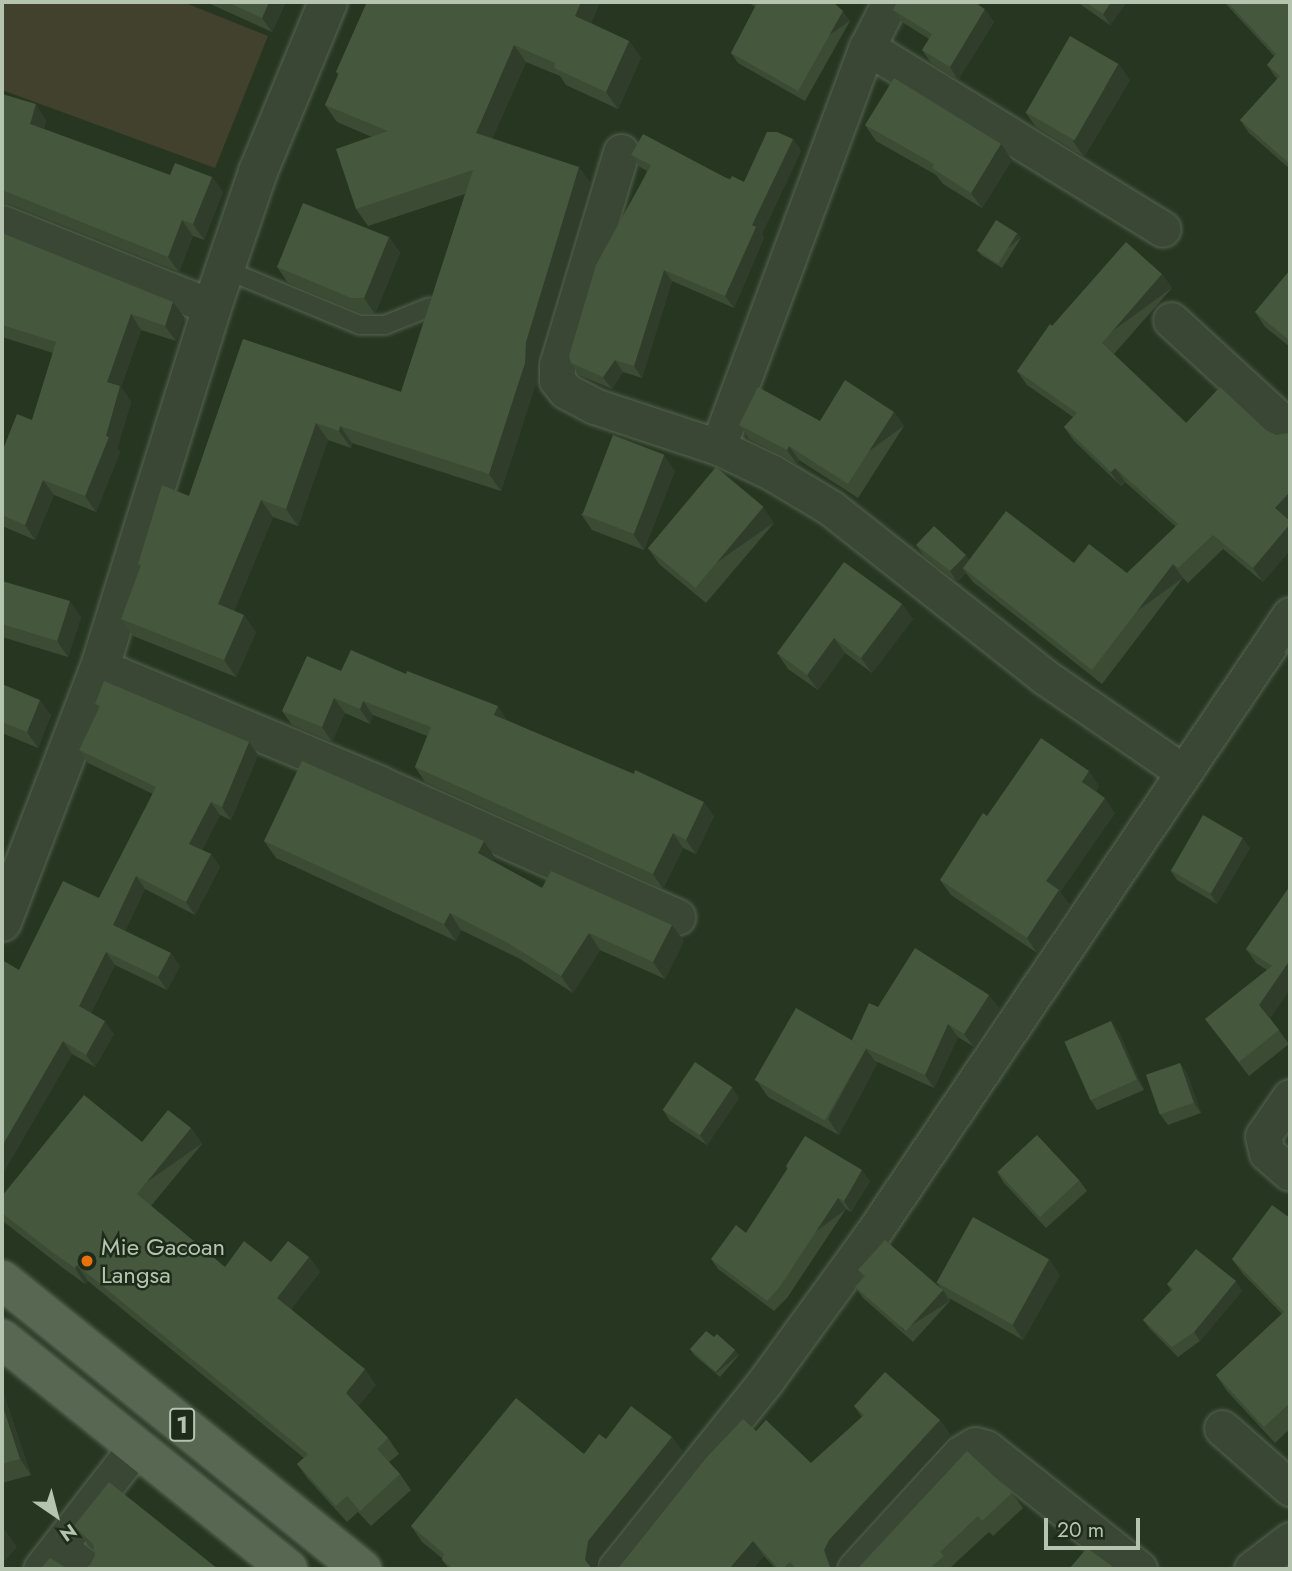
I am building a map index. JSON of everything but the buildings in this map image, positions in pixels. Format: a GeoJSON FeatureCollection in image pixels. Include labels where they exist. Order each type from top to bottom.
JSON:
{"type":"FeatureCollection","features":[{"type":"Feature","properties":{"kind":"main road","name":"1"},"geometry":{"type":"LineString","coordinates":[[2,1280],[362,1569]]}},
{"type":"Feature","properties":{"kind":"main road","name":"1"},"geometry":{"type":"LineString","coordinates":[[2,1339],[288,1569]]}},
{"type":"Feature","properties":{"kind":"street"},"geometry":{"type":"LineString","coordinates":[[2,922],[100,667],[224,269],[263,159],[328,2]]}},
{"type":"Feature","properties":{"kind":"street"},"geometry":{"type":"LineString","coordinates":[[718,447],[867,47],[890,2]]}},
{"type":"Feature","properties":{"kind":"street"},"geometry":{"type":"LineString","coordinates":[[867,47],[1163,229]]}},
{"type":"Feature","properties":{"kind":"street"},"geometry":{"type":"LineString","coordinates":[[621,152],[557,365],[557,380],[566,391],[594,406],[718,447],[771,472],[831,508],[1045,677],[1183,772]]}},
{"type":"Feature","properties":{"kind":"street"},"geometry":{"type":"LineString","coordinates":[[2,223],[212,307]]}},
{"type":"Feature","properties":{"kind":"street"},"geometry":{"type":"LineString","coordinates":[[1171,320],[1290,429]]}},
{"type":"Feature","properties":{"kind":"street"},"geometry":{"type":"LineString","coordinates":[[615,1569],[767,1379],[871,1236],[1290,615]]}},
{"type":"Feature","properties":{"kind":"street"},"geometry":{"type":"LineString","coordinates":[[100,667],[378,783],[677,917]]}},
{"type":"Feature","properties":{"kind":"street"},"geometry":{"type":"LineString","coordinates":[[1290,1097],[1263,1136],[1267,1153],[1290,1173]]}},
{"type":"Feature","properties":{"kind":"street"},"geometry":{"type":"LineString","coordinates":[[1222,1428],[1290,1488]]}},
{"type":"Feature","properties":{"kind":"street"},"geometry":{"type":"LineString","coordinates":[[855,1569],[960,1454],[975,1445],[986,1448],[1139,1569]]}},
{"type":"Feature","properties":{"kind":"street"},"geometry":{"type":"LineString","coordinates":[[87,1569],[50,1558],[135,1448]]}},
{"type":"Feature","properties":{"kind":"street"},"geometry":{"type":"LineString","coordinates":[[1252,1569],[1288,1547]]}},
{"type":"Feature","properties":{"kind":"lane"},"geometry":{"type":"LineString","coordinates":[[224,269],[360,325],[384,326],[430,307]]}},
{"type":"Feature","properties":{"kind":"shaded area"},"geometry":{"type":"Polygon","coordinates":[[[2,2],[183,2],[268,36],[215,168],[2,90],[2,2]]]}},
{"type":"Feature","properties":{"kind":"place","name":"Mie Gacoan Langsa"},"geometry":{"type":"Point","coordinates":[87,1261]}}]}
